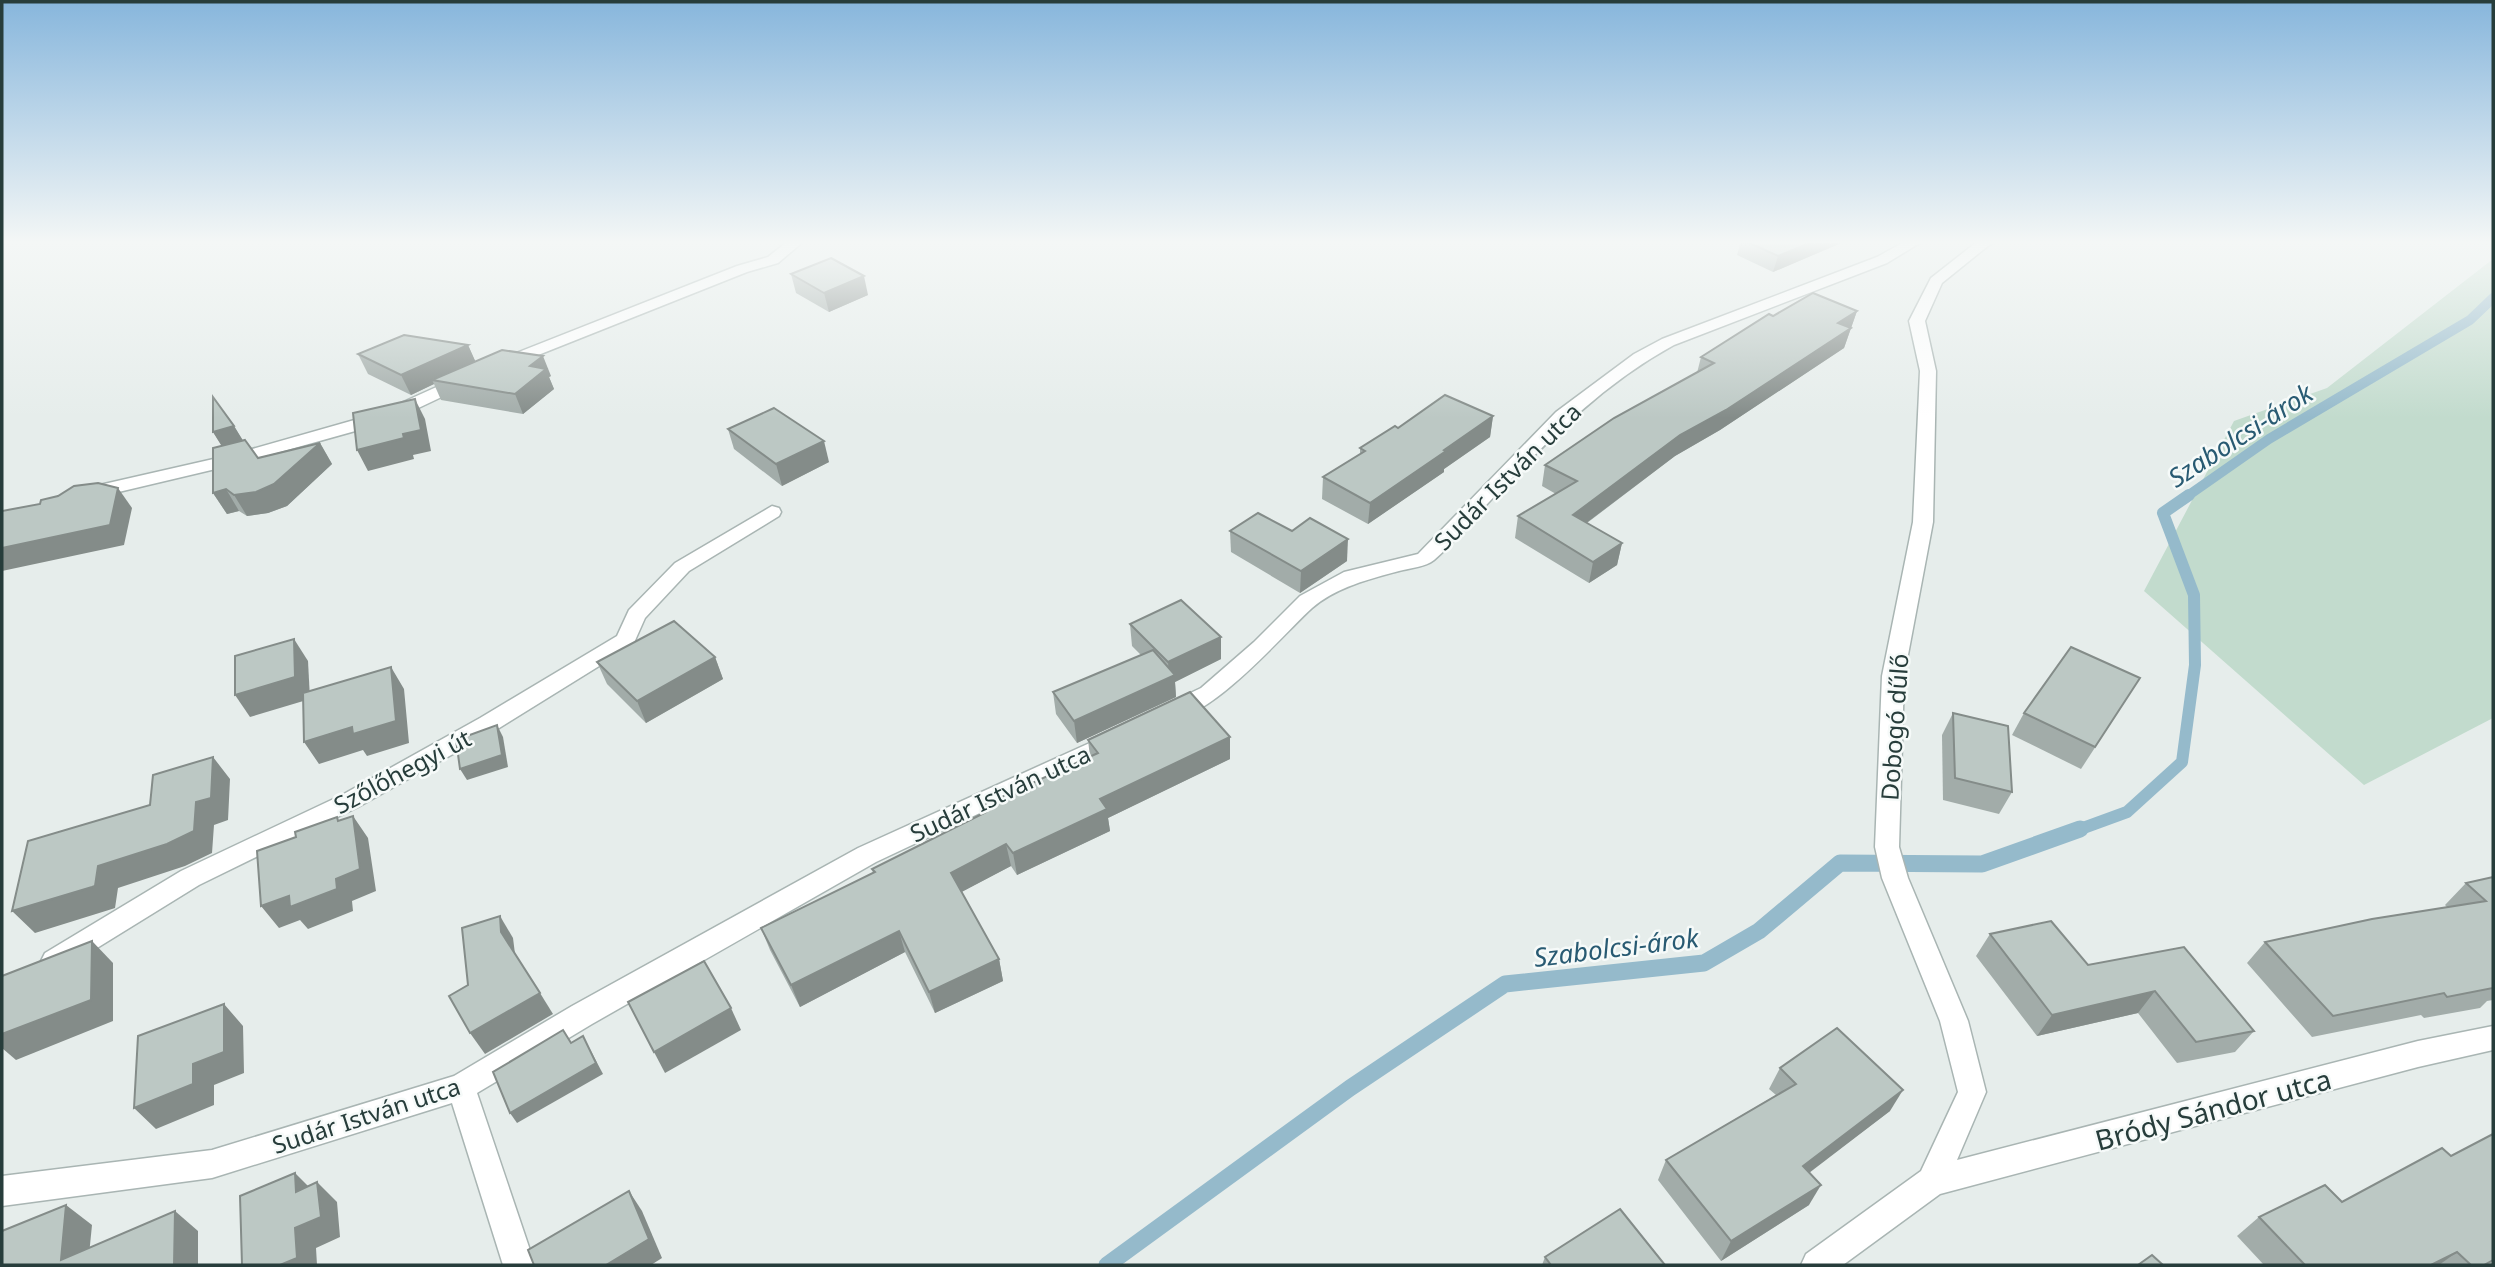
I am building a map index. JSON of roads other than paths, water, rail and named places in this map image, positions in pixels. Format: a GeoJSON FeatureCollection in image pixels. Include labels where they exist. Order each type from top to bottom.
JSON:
{"type":"FeatureCollection","features":[{"type":"Feature","properties":{"kind":"street"},"geometry":{"type":"LineString","coordinates":[[74,497],[235,459],[385,417],[480,373],[664,300]]}},
{"type":"Feature","properties":{"kind":"street","name":"Sudár István utca"},"geometry":{"type":"LineString","coordinates":[[2,1191],[212,1164],[461,1087],[867,855],[1209,693],[1262,647],[1307,601],[1351,577],[1425,558],[1562,416],[1640,357],[1668,342],[1777,300]]}},
{"type":"Feature","properties":{"kind":"street","name":"Dobogó dűlő"},"geometry":{"type":"LineString","coordinates":[[1927,300],[1917,321],[1928,371],[1923,522],[1893,676],[1887,847],[1895,878],[1954,1021],[1972,1092],[1933,1181]]}},
{"type":"Feature","properties":{"kind":"street","name":"Szőlőhegyi út"},"geometry":{"type":"LineString","coordinates":[[37,971],[190,878],[349,801],[488,724],[626,640],[636,615],[682,568],[772,512]]}},
{"type":"Feature","properties":{"kind":"street","name":"Bródy Sándor utca"},"geometry":{"type":"LineString","coordinates":[[1933,1181],[2417,1054],[2493,1038]]}},
{"type":"Feature","properties":{"kind":"street"},"geometry":{"type":"LineString","coordinates":[[461,1087],[519,1265]]}},
{"type":"Feature","properties":{"kind":"street"},"geometry":{"type":"LineString","coordinates":[[1817,1265],[1933,1181]]}},
{"type":"Feature","properties":{"kind":"waterway","name":"Szabolcsi-árok"},"geometry":{"type":"LineString","coordinates":[[2186,497],[2269,439],[2470,320],[2491,300]]}},
{"type":"Feature","properties":{"kind":"waterway","name":"Szabolcsi-árok"},"geometry":{"type":"LineString","coordinates":[[2075,831],[2127,812],[2182,762],[2195,665],[2194,595],[2163,513],[2189,495]]}},
{"type":"Feature","properties":{"kind":"waterway","name":"Szabolcsi-árok"},"geometry":{"type":"LineString","coordinates":[[1107,1265],[1350,1088],[1505,984],[1704,963],[1759,931],[1840,863],[1982,864],[2080,829]]}}]}
